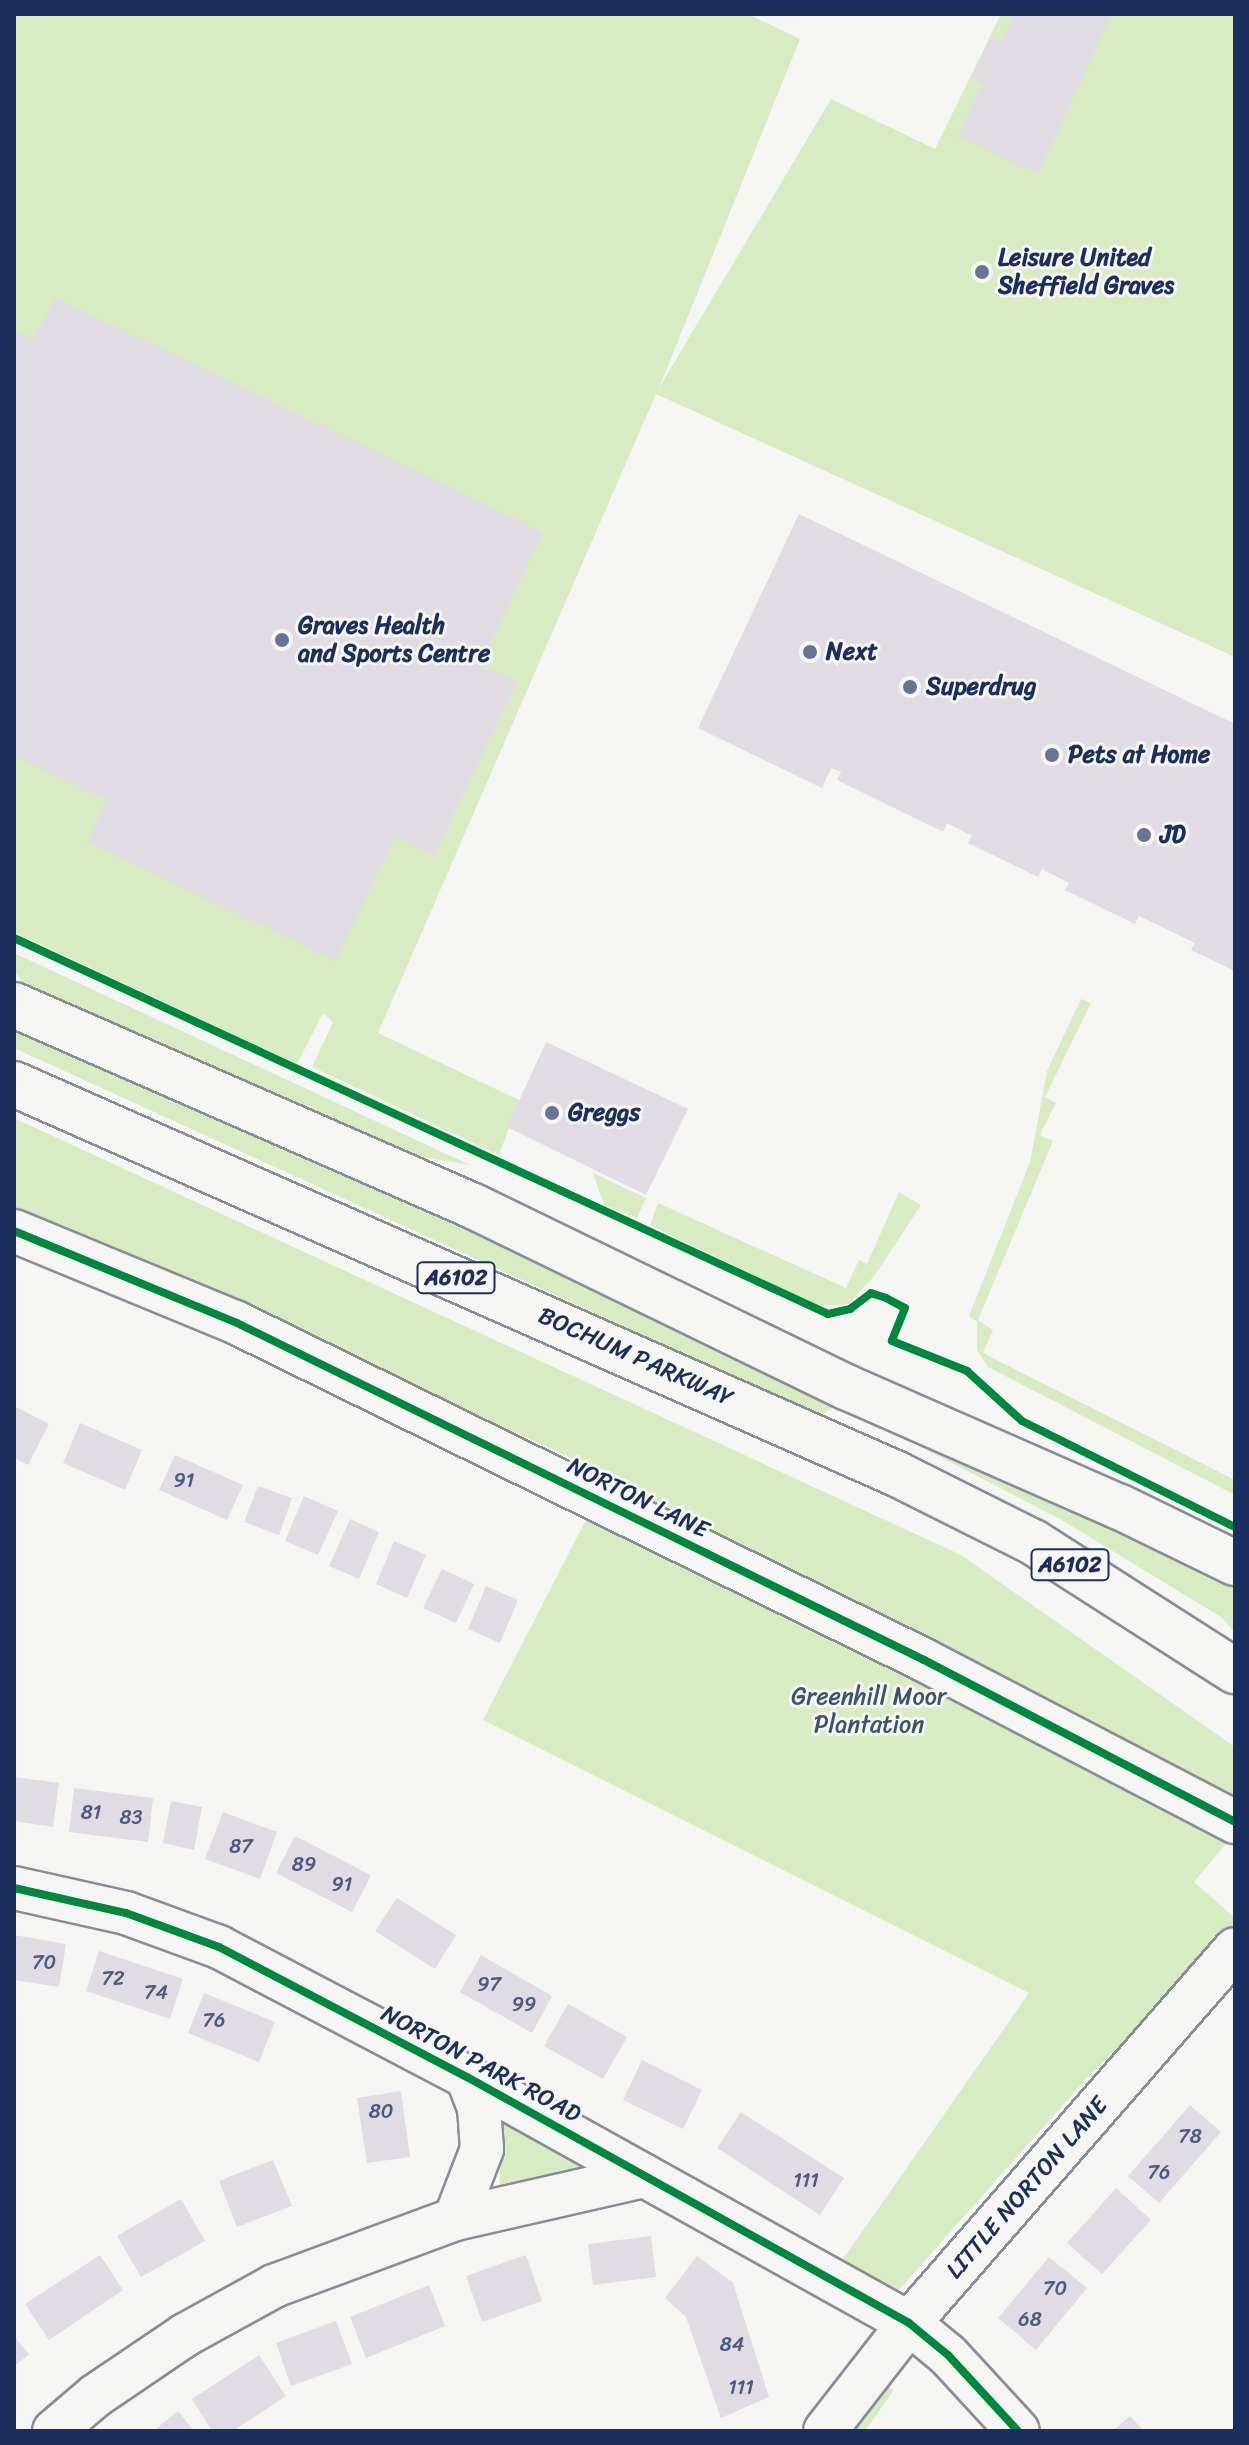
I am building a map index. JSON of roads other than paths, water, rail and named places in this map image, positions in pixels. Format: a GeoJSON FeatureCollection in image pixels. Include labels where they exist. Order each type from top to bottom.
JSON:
{"type":"FeatureCollection","features":[{"type":"Feature","properties":{"kind":"highway"},"geometry":{"type":"LineString","coordinates":[[14,1005],[473,1206],[846,1387],[1120,1507],[1235,1563]]}},
{"type":"Feature","properties":{"kind":"highway","name":"BOCHUM PARKWAY"},"geometry":{"type":"LineString","coordinates":[[14,1084],[897,1474],[1033,1542],[1235,1671]]}},
{"type":"Feature","properties":{"kind":"street","name":"NORTON LANE"},"geometry":{"type":"LineString","coordinates":[[14,1231],[237,1323],[924,1660],[1235,1822]]}},
{"type":"Feature","properties":{"kind":"street","name":"NORTON PARK ROAD"},"geometry":{"type":"LineString","coordinates":[[14,1888],[126,1913],[219,1947],[467,2077],[909,2323],[948,2355],[1018,2431]]}},
{"type":"Feature","properties":{"kind":"street","name":"LITTLE NORTON LANE"},"geometry":{"type":"LineString","coordinates":[[825,2431],[909,2323],[1235,1949]]}},
{"type":"Feature","properties":{"kind":"street"},"geometry":{"type":"LineString","coordinates":[[455,2219],[482,2149],[479,2108],[467,2077]]}},
{"type":"Feature","properties":{"kind":"street"},"geometry":{"type":"LineString","coordinates":[[54,2431],[95,2396],[185,2335],[274,2286],[455,2219],[644,2176]]}},
{"type":"Feature","properties":{"kind":"place","name":"Leisure United Sheffield Graves"},"geometry":{"type":"Point","coordinates":[982,272]}},
{"type":"Feature","properties":{"kind":"place","name":"Graves Health and Sports Centre"},"geometry":{"type":"Point","coordinates":[282,640]}},
{"type":"Feature","properties":{"kind":"place","name":"Next"},"geometry":{"type":"Point","coordinates":[810,652]}},
{"type":"Feature","properties":{"kind":"place","name":"Superdrug"},"geometry":{"type":"Point","coordinates":[910,687]}},
{"type":"Feature","properties":{"kind":"place","name":"Pets at Home"},"geometry":{"type":"Point","coordinates":[1052,755]}},
{"type":"Feature","properties":{"kind":"place","name":"JD"},"geometry":{"type":"Point","coordinates":[1144,835]}},
{"type":"Feature","properties":{"kind":"place","name":"Greggs"},"geometry":{"type":"Point","coordinates":[552,1113]}},
{"type":"Feature","properties":{"kind":"park label","name":"Greenhill Moor Plantation"},"geometry":{"type":"Point","coordinates":[869,1711]}}]}
